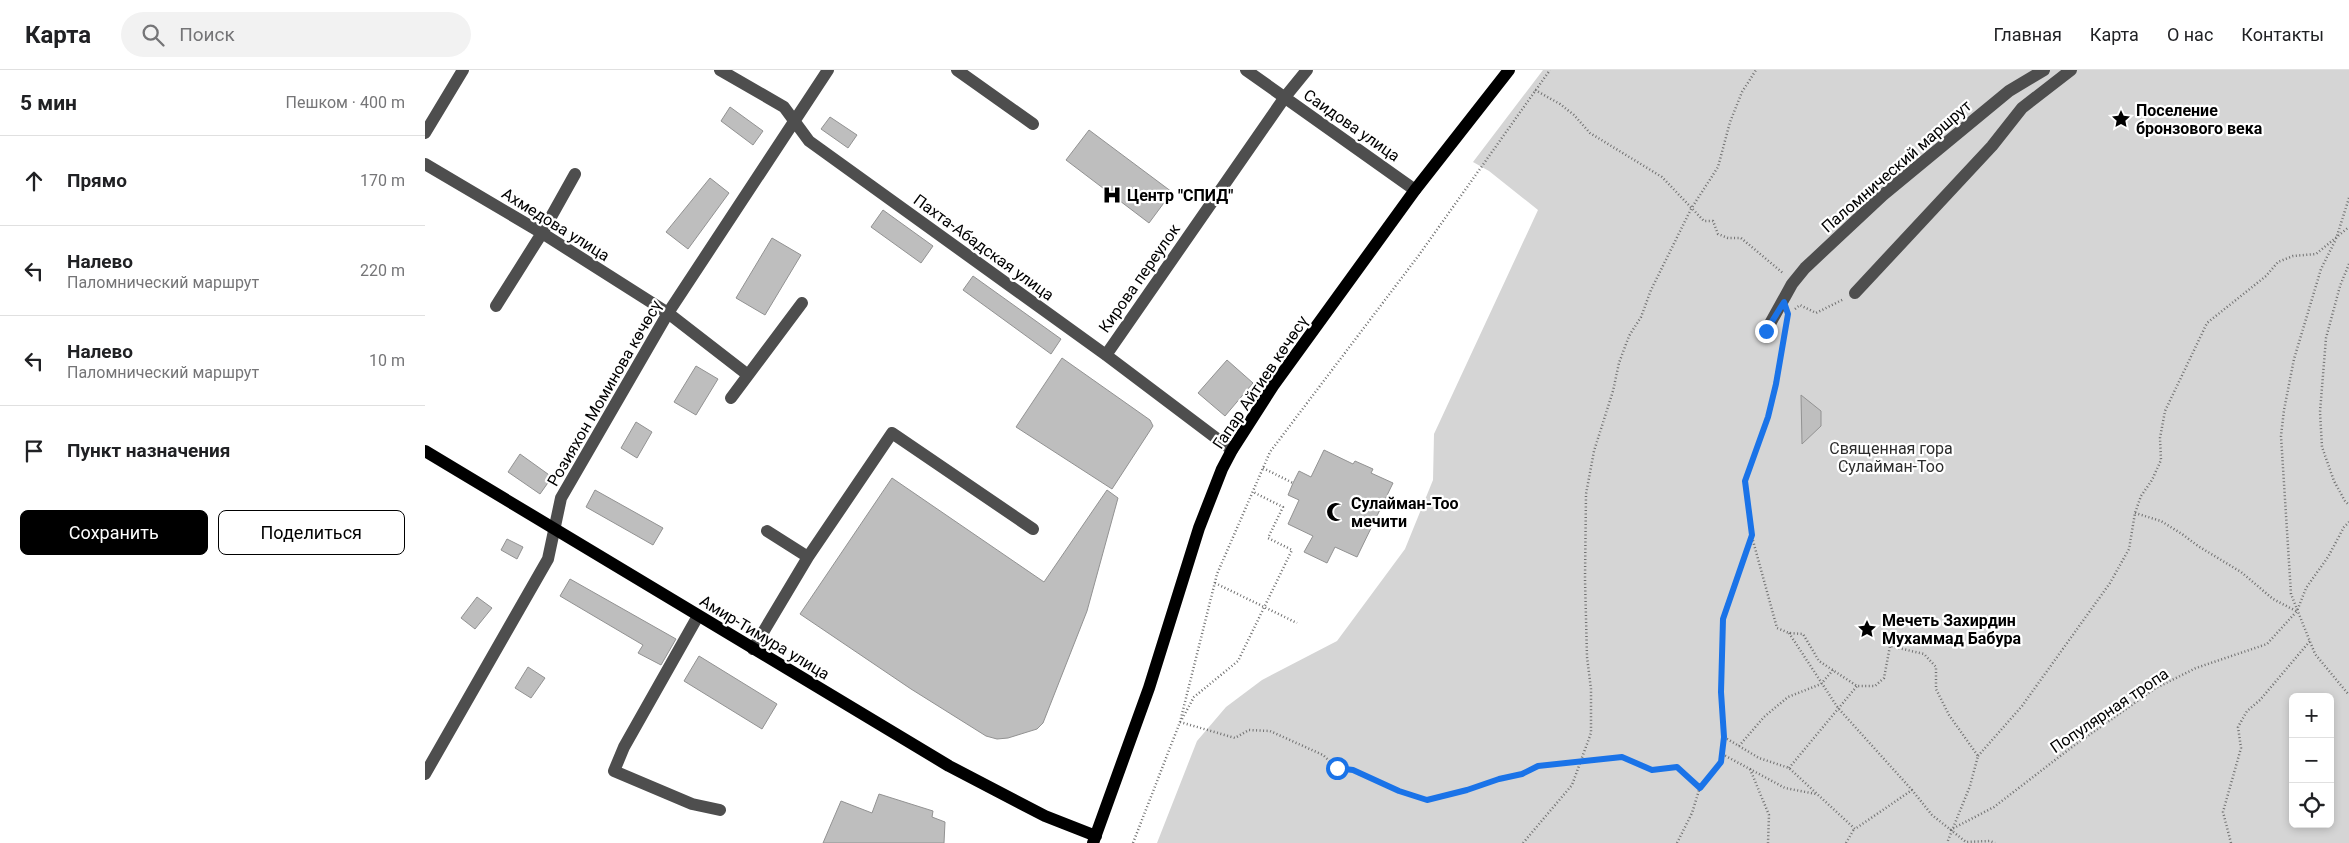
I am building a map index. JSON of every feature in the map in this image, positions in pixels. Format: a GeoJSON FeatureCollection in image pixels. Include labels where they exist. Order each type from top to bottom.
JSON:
{"type":"FeatureCollection","features":[{"type":"Feature","properties":{"kind":"main road","name":"Гапар Айтиев көчөсү"},"geometry":{"type":"LineString","coordinates":[[1094,839],[1149,688],[1199,528],[1222,469],[1232,450],[1273,386],[1415,190],[1509,70]]}},
{"type":"Feature","properties":{"kind":"main road","name":"Амир-Тимура улица"},"geometry":{"type":"LineString","coordinates":[[425,451],[949,766],[1094,839]]}},
{"type":"Feature","properties":{"kind":"street"},"geometry":{"type":"LineString","coordinates":[[425,133],[463,70]]}},
{"type":"Feature","properties":{"kind":"street","name":"Пахта-Абадская улица"},"geometry":{"type":"LineString","coordinates":[[720,70],[784,108],[809,141],[1106,355],[1232,450]]}},
{"type":"Feature","properties":{"kind":"street","name":"Розияхон Моминова көчөсү"},"geometry":{"type":"LineString","coordinates":[[425,774],[548,558],[556,530],[561,498],[668,313],[828,70]]}},
{"type":"Feature","properties":{"kind":"street"},"geometry":{"type":"LineString","coordinates":[[957,70],[1033,124]]}},
{"type":"Feature","properties":{"kind":"street","name":"Саидова улица"},"geometry":{"type":"LineString","coordinates":[[1246,70],[1415,190]]}},
{"type":"Feature","properties":{"kind":"street","name":"Кирова переулок"},"geometry":{"type":"LineString","coordinates":[[1106,355],[1285,97],[1307,70]]}},
{"type":"Feature","properties":{"kind":"street","name":"Паломнический маршрут"},"geometry":{"type":"LineString","coordinates":[[1766,331],[1784,302],[1792,284],[1805,268],[1883,195],[2009,91],[2044,70]]}},
{"type":"Feature","properties":{"kind":"street"},"geometry":{"type":"LineString","coordinates":[[1855,293],[1992,146],[2022,108],[2071,70]]}},
{"type":"Feature","properties":{"kind":"street","name":"Ахмедова улица"},"geometry":{"type":"LineString","coordinates":[[425,164],[542,233],[668,313],[748,375]]}},
{"type":"Feature","properties":{"kind":"street"},"geometry":{"type":"LineString","coordinates":[[496,306],[542,233],[575,174]]}},
{"type":"Feature","properties":{"kind":"street"},"geometry":{"type":"LineString","coordinates":[[731,398],[802,303]]}},
{"type":"Feature","properties":{"kind":"street"},"geometry":{"type":"LineString","coordinates":[[753,649],[809,557],[892,433],[1033,529]]}},
{"type":"Feature","properties":{"kind":"street"},"geometry":{"type":"LineString","coordinates":[[767,531],[809,557]]}},
{"type":"Feature","properties":{"kind":"street"},"geometry":{"type":"LineString","coordinates":[[698,616],[624,747],[614,771],[692,804],[720,810]]}},
{"type":"Feature","properties":{"kind":"path"},"geometry":{"type":"LineString","coordinates":[[1133,843],[1180,722],[1215,583],[1270,452],[1419,254],[1550,70]]}},
{"type":"Feature","properties":{"kind":"path"},"geometry":{"type":"LineString","coordinates":[[1523,843],[1572,785],[1591,733],[1584,525],[1594,451],[1629,336],[1641,318],[1651,290],[1691,209],[1718,167],[1730,122],[1742,92],[1756,70]]}},
{"type":"Feature","properties":{"kind":"path"},"geometry":{"type":"LineString","coordinates":[[1535,90],[1560,104],[1590,133],[1662,176],[1704,221],[1713,221],[1718,234],[1728,238],[1741,238],[1781,270],[1792,284]]}},
{"type":"Feature","properties":{"kind":"path"},"geometry":{"type":"LineString","coordinates":[[2349,198],[2336,238],[2321,269],[2294,359],[2281,436],[2291,594],[2315,654],[2349,695]]}},
{"type":"Feature","properties":{"kind":"path"},"geometry":{"type":"LineString","coordinates":[[1947,843],[1950,830],[1970,786],[1977,756],[2022,706],[2110,583],[2129,549],[2135,513],[2141,496],[2152,480],[2161,460],[2160,438],[2165,411],[2207,323],[2266,276],[2278,262],[2293,256],[2316,254],[2349,227]]}},
{"type":"Feature","properties":{"kind":"path"},"geometry":{"type":"LineString","coordinates":[[2349,264],[2340,286],[2326,338],[2320,412],[2322,447],[2334,482],[2349,505]]}},
{"type":"Feature","properties":{"kind":"path"},"geometry":{"type":"LineString","coordinates":[[1800,305],[1816,314],[1855,293]]}},
{"type":"Feature","properties":{"kind":"path"},"geometry":{"type":"LineString","coordinates":[[1784,302],[1788,314],[1776,384],[1768,417],[1745,481],[1752,535],[1777,628],[1789,633],[1803,634],[1819,661],[1857,686],[1875,686],[1884,678],[1890,646],[1924,654],[1936,667],[1937,689],[1949,715],[1977,756]]}},
{"type":"Feature","properties":{"kind":"path"},"geometry":{"type":"LineString","coordinates":[[1263,468],[1293,483]]}},
{"type":"Feature","properties":{"kind":"path"},"geometry":{"type":"LineString","coordinates":[[1180,722],[1194,697],[1239,661],[1291,550],[1267,538],[1283,506],[1253,492]]}},
{"type":"Feature","properties":{"kind":"path"},"geometry":{"type":"LineString","coordinates":[[2135,513],[2161,522],[2182,534],[2241,572],[2273,599],[2297,611]]}},
{"type":"Feature","properties":{"kind":"path","name":"Популярная тропа"},"geometry":{"type":"LineString","coordinates":[[1950,830],[1994,807],[2072,747],[2157,688],[2196,668],[2267,644],[2297,611],[2306,588],[2328,558],[2343,527],[2349,522]]}},
{"type":"Feature","properties":{"kind":"path"},"geometry":{"type":"LineString","coordinates":[[1677,843],[1692,813],[1700,788],[1721,762],[1724,737],[1721,692],[1723,619],[1752,535]]}},
{"type":"Feature","properties":{"kind":"path"},"geometry":{"type":"LineString","coordinates":[[1215,583],[1297,623]]}},
{"type":"Feature","properties":{"kind":"path"},"geometry":{"type":"LineString","coordinates":[[1789,633],[1838,708],[1932,815],[1966,842],[1990,840],[1995,843]]}},
{"type":"Feature","properties":{"kind":"path"},"geometry":{"type":"LineString","coordinates":[[2231,843],[2223,812],[2241,748],[2238,727],[2247,711],[2260,700],[2309,640]]}},
{"type":"Feature","properties":{"kind":"path"},"geometry":{"type":"LineString","coordinates":[[1738,746],[1764,717],[1788,697],[1821,684],[1833,670]]}},
{"type":"Feature","properties":{"kind":"path"},"geometry":{"type":"LineString","coordinates":[[1789,768],[1857,686]]}},
{"type":"Feature","properties":{"kind":"path"},"geometry":{"type":"LineString","coordinates":[[1180,722],[1235,738],[1249,730],[1270,731],[1323,755],[1337,768],[1353,770],[1399,791],[1427,800],[1522,774],[1538,766],[1622,757],[1652,770],[1677,767],[1700,788]]}},
{"type":"Feature","properties":{"kind":"path"},"geometry":{"type":"LineString","coordinates":[[1724,737],[1759,758],[1789,768],[1855,829]]}},
{"type":"Feature","properties":{"kind":"path"},"geometry":{"type":"LineString","coordinates":[[1722,754],[1785,788],[1818,794]]}},
{"type":"Feature","properties":{"kind":"path"},"geometry":{"type":"LineString","coordinates":[[1749,768],[1769,816],[1768,843]]}},
{"type":"Feature","properties":{"kind":"path"},"geometry":{"type":"LineString","coordinates":[[1846,843],[1855,829],[1912,790]]}},
{"type":"Feature","properties":{"kind":"green space","name":"Священная гора Сулайман-Тоо"},"geometry":{"type":"Polygon","coordinates":[[[1543,70],[2349,70],[2349,843],[1157,843],[1197,741],[1226,707],[1262,680],[1337,641],[1405,549],[1433,480],[1434,434],[1538,210],[1489,171],[1473,162],[1543,70]]]}},
{"type":"Feature","properties":{"kind":"building"},"geometry":{"type":"Polygon","coordinates":[[[730,107],[763,131],[753,145],[721,121],[730,107]]]}},
{"type":"Feature","properties":{"kind":"building"},"geometry":{"type":"Polygon","coordinates":[[[830,117],[857,135],[848,148],[821,129],[830,117]]]}},
{"type":"Feature","properties":{"kind":"building"},"geometry":{"type":"Polygon","coordinates":[[[1089,130],[1172,192],[1149,223],[1066,160],[1089,130]]]}},
{"type":"Feature","properties":{"kind":"building"},"geometry":{"type":"Polygon","coordinates":[[[710,178],[729,193],[688,249],[666,232],[710,178]]]}},
{"type":"Feature","properties":{"kind":"building"},"geometry":{"type":"Polygon","coordinates":[[[883,210],[933,246],[921,263],[871,227],[883,210]]]}},
{"type":"Feature","properties":{"kind":"building"},"geometry":{"type":"Polygon","coordinates":[[[772,238],[801,255],[765,315],[736,298],[772,238]]]}},
{"type":"Feature","properties":{"kind":"building"},"geometry":{"type":"Polygon","coordinates":[[[973,276],[1061,339],[1051,354],[963,290],[973,276]]]}},
{"type":"Feature","properties":{"kind":"building"},"geometry":{"type":"Polygon","coordinates":[[[1062,358],[1150,420],[1153,426],[1112,489],[1016,427],[1062,358]]]}},
{"type":"Feature","properties":{"kind":"building"},"geometry":{"type":"Polygon","coordinates":[[[1227,360],[1253,383],[1225,416],[1198,393],[1227,360]]]}},
{"type":"Feature","properties":{"kind":"building"},"geometry":{"type":"Polygon","coordinates":[[[696,366],[718,379],[696,415],[674,402],[696,366]]]}},
{"type":"Feature","properties":{"kind":"building"},"geometry":{"type":"Polygon","coordinates":[[[1801,395],[1821,411],[1821,426],[1802,444],[1801,395]]]}},
{"type":"Feature","properties":{"kind":"building"},"geometry":{"type":"Polygon","coordinates":[[[636,422],[652,432],[637,458],[621,448],[636,422]]]}},
{"type":"Feature","properties":{"kind":"building","name":"Сулайман-Тоо мечити"},"geometry":{"type":"Polygon","coordinates":[[[1324,450],[1353,464],[1355,461],[1373,469],[1371,473],[1393,483],[1357,557],[1335,547],[1327,563],[1304,552],[1313,536],[1288,524],[1299,500],[1288,495],[1293,483],[1299,471],[1311,477],[1324,450]]]}},
{"type":"Feature","properties":{"kind":"building"},"geometry":{"type":"Polygon","coordinates":[[[520,454],[552,477],[540,494],[508,472],[520,454]]]}},
{"type":"Feature","properties":{"kind":"building"},"geometry":{"type":"Polygon","coordinates":[[[892,478],[1044,582],[1107,490],[1118,498],[1087,611],[1043,723],[1037,729],[1008,738],[997,739],[986,736],[911,689],[800,614],[892,478]]]}},
{"type":"Feature","properties":{"kind":"building"},"geometry":{"type":"Polygon","coordinates":[[[595,490],[663,528],[653,545],[586,507],[595,490]]]}},
{"type":"Feature","properties":{"kind":"building"},"geometry":{"type":"Polygon","coordinates":[[[507,539],[523,547],[517,559],[501,550],[507,539]]]}},
{"type":"Feature","properties":{"kind":"building"},"geometry":{"type":"Polygon","coordinates":[[[570,579],[676,639],[661,665],[638,653],[643,645],[560,596],[570,579]]]}},
{"type":"Feature","properties":{"kind":"building"},"geometry":{"type":"Polygon","coordinates":[[[477,597],[492,608],[475,629],[461,618],[477,597]]]}},
{"type":"Feature","properties":{"kind":"building"},"geometry":{"type":"Polygon","coordinates":[[[699,656],[777,704],[762,729],[684,681],[699,656]]]}},
{"type":"Feature","properties":{"kind":"building"},"geometry":{"type":"Polygon","coordinates":[[[528,667],[545,678],[531,698],[515,688],[528,667]]]}},
{"type":"Feature","properties":{"kind":"building"},"geometry":{"type":"Polygon","coordinates":[[[879,794],[933,811],[932,817],[945,822],[944,843],[823,843],[841,801],[872,813],[879,794]]]}},
{"type":"Feature","properties":{"kind":"place","name":"Поселение бронзового века"},"geometry":{"type":"Point","coordinates":[2121,119]}},
{"type":"Feature","properties":{"kind":"place","name":"Центр \"СПИД\""},"geometry":{"type":"Point","coordinates":[1112,195]}},
{"type":"Feature","properties":{"kind":"place","name":"Сулайман-Тоо мечити"},"geometry":{"type":"Point","coordinates":[1336,512]}},
{"type":"Feature","properties":{"kind":"place","name":"Мечеть Захирдин Мухаммад Бабура"},"geometry":{"type":"Point","coordinates":[1867,629]}},
{"type":"Feature","properties":{"kind":"route"},"geometry":{"type":"LineString","coordinates":[[1337,768],[1353,770],[1399,791],[1427,800],[1522,774],[1538,766],[1622,757],[1652,770],[1677,767],[1700,788],[1721,762],[1724,737],[1721,692],[1723,619],[1752,535],[1745,481],[1768,417],[1776,384],[1788,314],[1784,302],[1766,331]]}}]}
